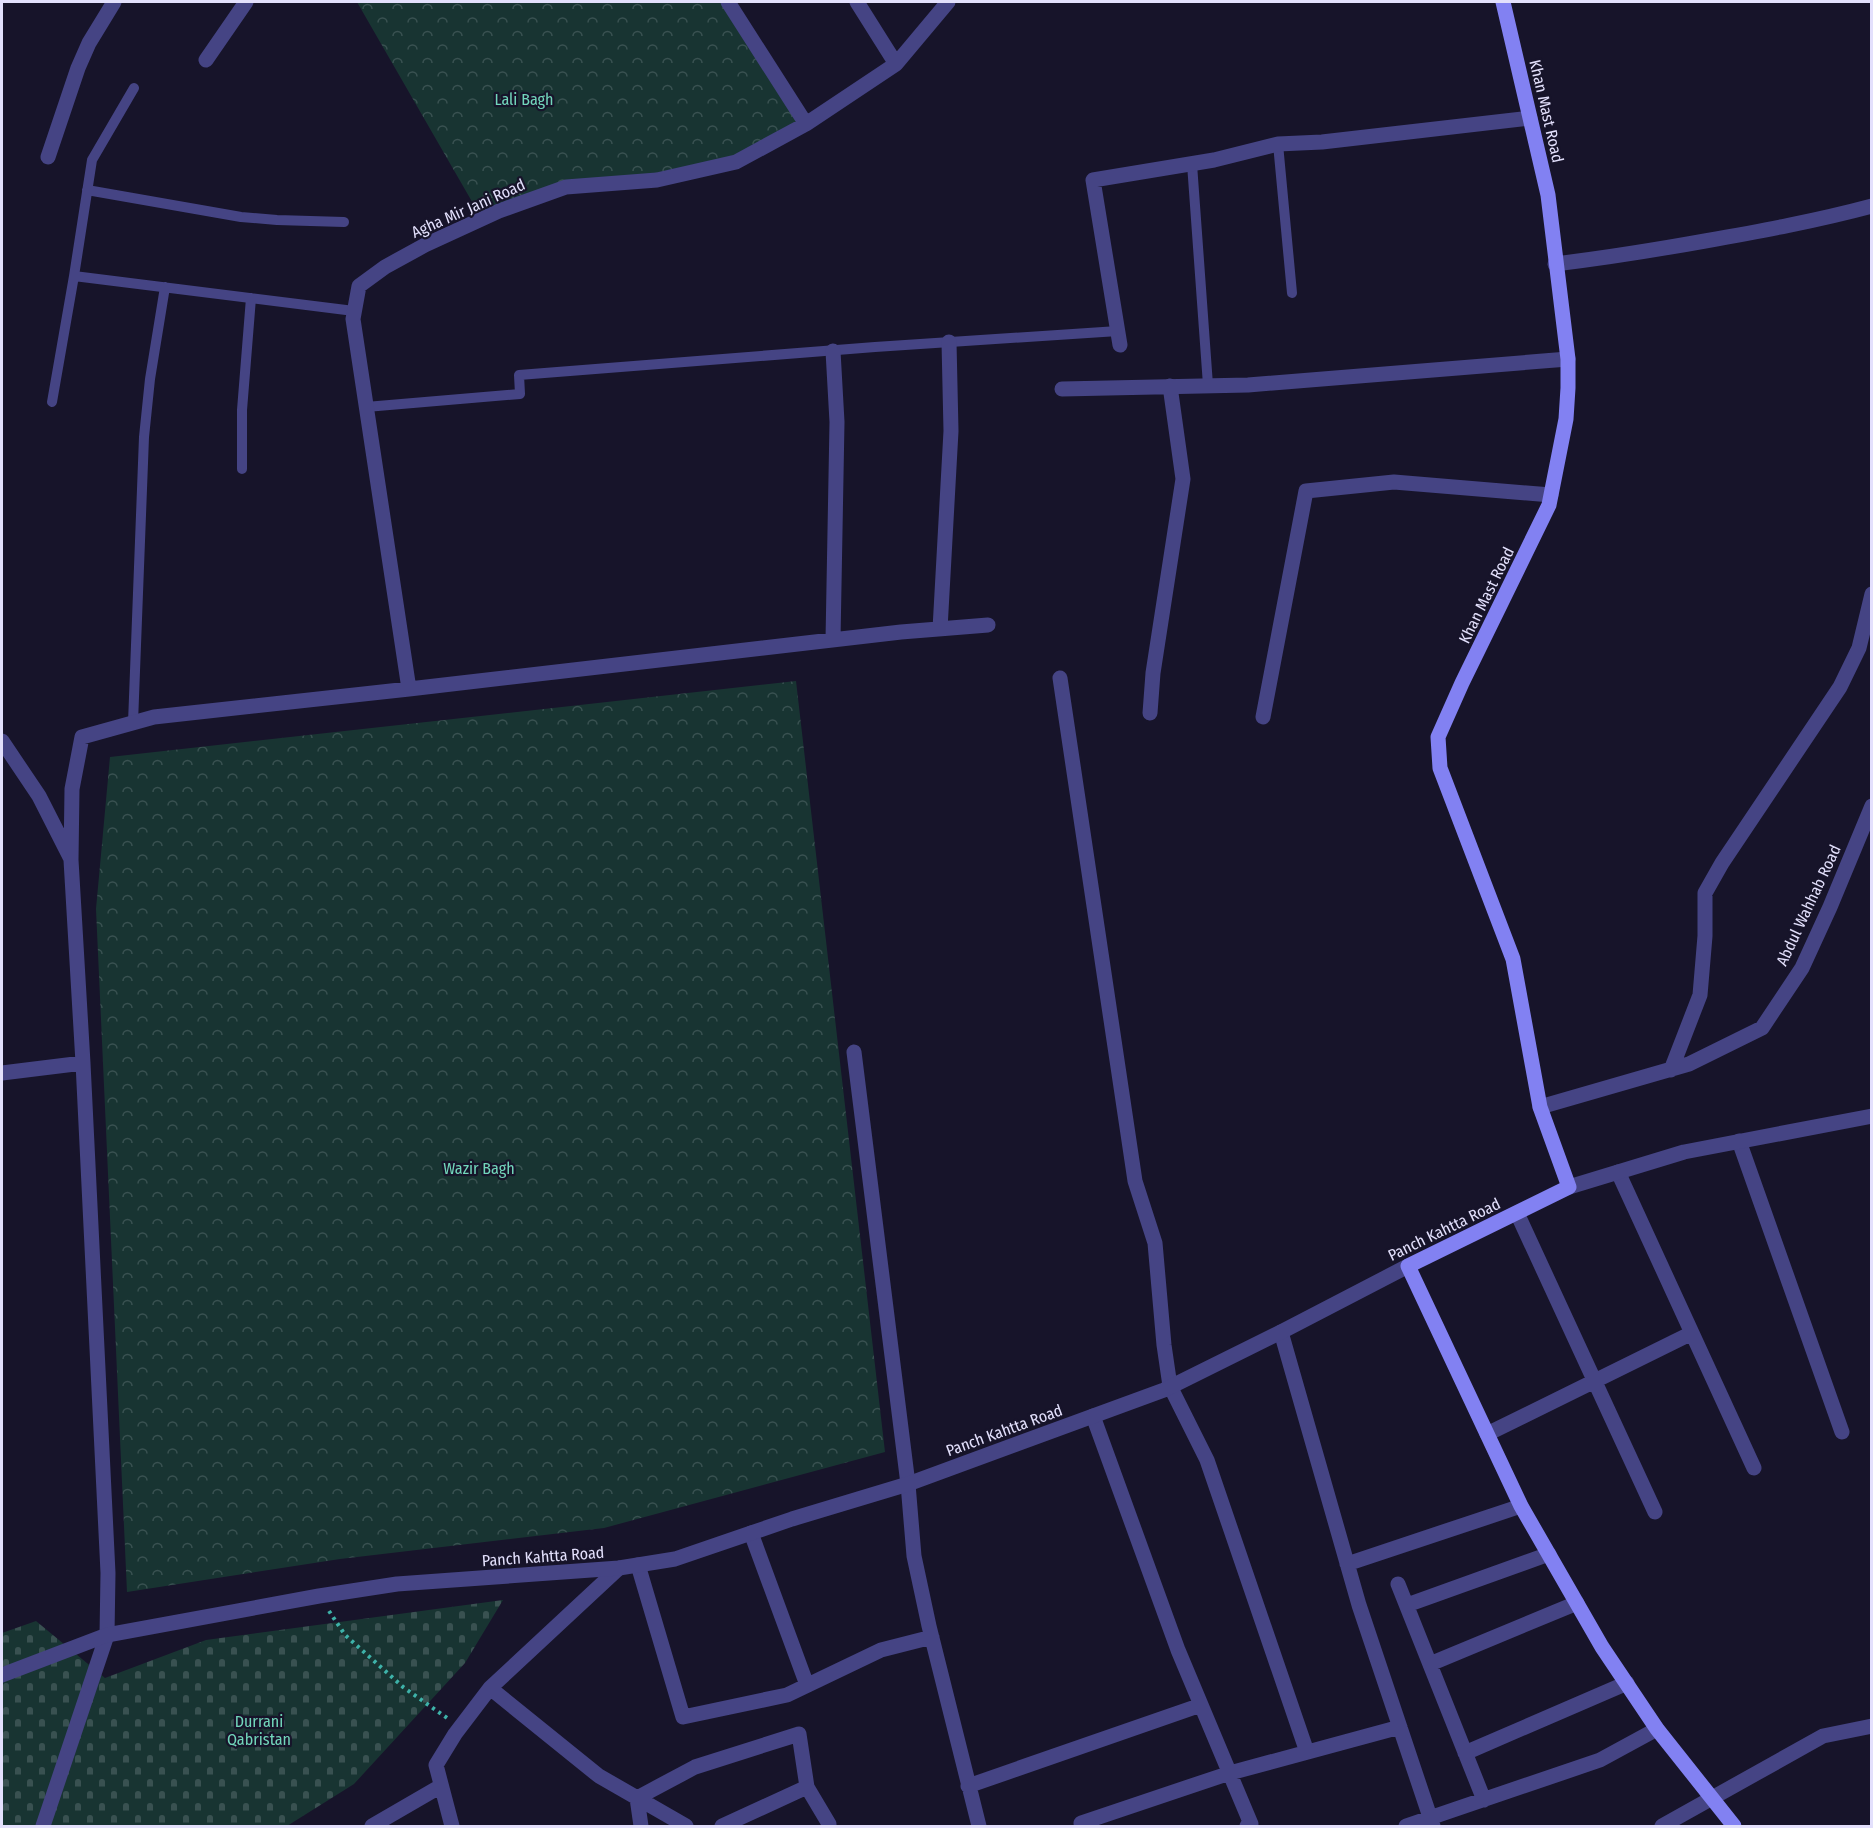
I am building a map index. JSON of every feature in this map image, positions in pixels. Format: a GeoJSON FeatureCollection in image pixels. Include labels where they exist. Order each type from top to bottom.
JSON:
{"type":"FeatureCollection","features":[{"type":"Feature","properties":{"kind":"main road","name":"Khan Mast Road"},"geometry":{"type":"LineString","coordinates":[[1503,2],[1548,195],[1568,359],[1566,419],[1549,505],[1438,737],[1440,768],[1513,959],[1540,1107],[1569,1187]]}},
{"type":"Feature","properties":{"kind":"main road","name":"Panch Kahtta Road"},"geometry":{"type":"LineString","coordinates":[[1408,1266],[1569,1187]]}},
{"type":"Feature","properties":{"kind":"main road"},"geometry":{"type":"LineString","coordinates":[[1408,1266],[1521,1506],[1602,1647],[1658,1729],[1734,1827]]}},
{"type":"Feature","properties":{"kind":"street"},"geometry":{"type":"LineString","coordinates":[[48,157],[78,68],[89,43],[114,2]]}},
{"type":"Feature","properties":{"kind":"street"},"geometry":{"type":"LineString","coordinates":[[206,60],[246,2]]}},
{"type":"Feature","properties":{"kind":"street"},"geometry":{"type":"LineString","coordinates":[[728,2],[806,124]]}},
{"type":"Feature","properties":{"kind":"street"},"geometry":{"type":"LineString","coordinates":[[857,2],[896,64]]}},
{"type":"Feature","properties":{"kind":"street","name":"Agha Mir Jani Road"},"geometry":{"type":"LineString","coordinates":[[409,689],[352,319],[359,286],[385,267],[425,245],[499,211],[566,187],[657,180],[736,162],[806,124],[896,64],[948,2]]}},
{"type":"Feature","properties":{"kind":"street"},"geometry":{"type":"LineString","coordinates":[[1119,338],[1093,180],[1192,164],[1278,144],[1322,142],[1530,118]]}},
{"type":"Feature","properties":{"kind":"street"},"geometry":{"type":"LineString","coordinates":[[1555,264],[1609,258],[1820,220],[1872,206]]}},
{"type":"Feature","properties":{"kind":"street"},"geometry":{"type":"LineString","coordinates":[[940,629],[951,431],[949,342]]}},
{"type":"Feature","properties":{"kind":"street"},"geometry":{"type":"LineString","coordinates":[[832,351],[837,422],[833,640]]}},
{"type":"Feature","properties":{"kind":"street"},"geometry":{"type":"LineString","coordinates":[[1062,389],[1248,384],[1568,359]]}},
{"type":"Feature","properties":{"kind":"street"},"geometry":{"type":"LineString","coordinates":[[1150,713],[1153,672],[1183,479],[1170,386]]}},
{"type":"Feature","properties":{"kind":"street"},"geometry":{"type":"LineString","coordinates":[[1263,717],[1306,491],[1394,482],[1551,495]]}},
{"type":"Feature","properties":{"kind":"street"},"geometry":{"type":"LineString","coordinates":[[1671,1070],[1700,995],[1705,936],[1705,893],[1722,863],[1840,687],[1859,648],[1872,594]]}},
{"type":"Feature","properties":{"kind":"street"},"geometry":{"type":"LineString","coordinates":[[43,1827],[107,1635],[108,1573],[71,860],[72,789],[82,737],[154,717],[833,640],[988,625]]}},
{"type":"Feature","properties":{"kind":"street"},"geometry":{"type":"LineString","coordinates":[[1060,678],[1135,1181],[1155,1243],[1170,1386],[1207,1460],[1307,1752]]}},
{"type":"Feature","properties":{"kind":"street"},"geometry":{"type":"LineString","coordinates":[[2,741],[39,796],[71,860]]}},
{"type":"Feature","properties":{"kind":"street","name":"Abdul Wahhab Road"},"geometry":{"type":"LineString","coordinates":[[1540,1107],[1689,1064],[1762,1028],[1802,968],[1870,816]]}},
{"type":"Feature","properties":{"kind":"street"},"geometry":{"type":"LineString","coordinates":[[854,1052],[908,1484],[914,1556],[979,1827]]}},
{"type":"Feature","properties":{"kind":"street"},"geometry":{"type":"LineString","coordinates":[[2,1073],[83,1063]]}},
{"type":"Feature","properties":{"kind":"street","name":"Panch Kahtta Road"},"geometry":{"type":"LineString","coordinates":[[1569,1187],[1684,1152],[1872,1116]]}},
{"type":"Feature","properties":{"kind":"street"},"geometry":{"type":"LineString","coordinates":[[1738,1141],[1842,1432]]}},
{"type":"Feature","properties":{"kind":"street"},"geometry":{"type":"LineString","coordinates":[[1618,1173],[1754,1468]]}},
{"type":"Feature","properties":{"kind":"street"},"geometry":{"type":"LineString","coordinates":[[1516,1213],[1655,1512]]}},
{"type":"Feature","properties":{"kind":"street","name":"Panch Kahtta Road"},"geometry":{"type":"LineString","coordinates":[[2,1675],[107,1635],[319,1596],[397,1584],[619,1568],[675,1559],[792,1519],[908,1484],[1170,1386],[1408,1266]]}},
{"type":"Feature","properties":{"kind":"street"},"geometry":{"type":"LineString","coordinates":[[1281,1332],[1359,1605],[1431,1822]]}},
{"type":"Feature","properties":{"kind":"street"},"geometry":{"type":"LineString","coordinates":[[1487,1434],[1692,1333]]}},
{"type":"Feature","properties":{"kind":"street"},"geometry":{"type":"LineString","coordinates":[[1093,1416],[1178,1650],[1251,1824],[1247,1827]]}},
{"type":"Feature","properties":{"kind":"street"},"geometry":{"type":"LineString","coordinates":[[1347,1564],[1521,1506]]}},
{"type":"Feature","properties":{"kind":"street"},"geometry":{"type":"LineString","coordinates":[[752,1533],[807,1685]]}},
{"type":"Feature","properties":{"kind":"street"},"geometry":{"type":"LineString","coordinates":[[1407,1605],[1549,1554]]}},
{"type":"Feature","properties":{"kind":"street"},"geometry":{"type":"LineString","coordinates":[[638,1565],[683,1717],[787,1695],[881,1650],[932,1637]]}},
{"type":"Feature","properties":{"kind":"street"},"geometry":{"type":"LineString","coordinates":[[452,1827],[435,1765],[490,1688],[619,1568]]}},
{"type":"Feature","properties":{"kind":"street"},"geometry":{"type":"LineString","coordinates":[[1398,1584],[1484,1800]]}},
{"type":"Feature","properties":{"kind":"street"},"geometry":{"type":"LineString","coordinates":[[1430,1664],[1577,1603]]}},
{"type":"Feature","properties":{"kind":"street"},"geometry":{"type":"LineString","coordinates":[[1466,1753],[1627,1683]]}},
{"type":"Feature","properties":{"kind":"street"},"geometry":{"type":"LineString","coordinates":[[490,1688],[598,1776],[686,1827]]}},
{"type":"Feature","properties":{"kind":"street"},"geometry":{"type":"LineString","coordinates":[[968,1785],[1201,1705]]}},
{"type":"Feature","properties":{"kind":"street"},"geometry":{"type":"LineString","coordinates":[[1662,1827],[1823,1736],[1872,1726]]}},
{"type":"Feature","properties":{"kind":"street"},"geometry":{"type":"LineString","coordinates":[[1082,1822],[1230,1773],[1400,1727]]}},
{"type":"Feature","properties":{"kind":"street"},"geometry":{"type":"LineString","coordinates":[[1406,1827],[1431,1822],[1484,1800],[1600,1760],[1658,1729]]}},
{"type":"Feature","properties":{"kind":"street"},"geometry":{"type":"LineString","coordinates":[[637,1798],[695,1767],[799,1734],[807,1787],[829,1827]]}},
{"type":"Feature","properties":{"kind":"street"},"geometry":{"type":"LineString","coordinates":[[372,1827],[441,1786]]}},
{"type":"Feature","properties":{"kind":"street"},"geometry":{"type":"LineString","coordinates":[[722,1827],[807,1787]]}},
{"type":"Feature","properties":{"kind":"street"},"geometry":{"type":"LineString","coordinates":[[637,1798],[641,1827]]}},
{"type":"Feature","properties":{"kind":"lane"},"geometry":{"type":"LineString","coordinates":[[52,402],[92,160],[134,88]]}},
{"type":"Feature","properties":{"kind":"lane"},"geometry":{"type":"LineString","coordinates":[[1278,144],[1292,293]]}},
{"type":"Feature","properties":{"kind":"lane"},"geometry":{"type":"LineString","coordinates":[[1192,164],[1208,385]]}},
{"type":"Feature","properties":{"kind":"lane"},"geometry":{"type":"LineString","coordinates":[[87,190],[241,217],[344,222]]}},
{"type":"Feature","properties":{"kind":"lane"},"geometry":{"type":"LineString","coordinates":[[74,276],[354,311]]}},
{"type":"Feature","properties":{"kind":"lane"},"geometry":{"type":"LineString","coordinates":[[133,723],[144,437],[150,379],[165,287]]}},
{"type":"Feature","properties":{"kind":"lane"},"geometry":{"type":"LineString","coordinates":[[242,469],[242,410],[251,298]]}},
{"type":"Feature","properties":{"kind":"lane"},"geometry":{"type":"LineString","coordinates":[[366,407],[520,394],[519,375],[949,342],[1119,338]]}},
{"type":"Feature","properties":{"kind":"path"},"geometry":{"type":"LineString","coordinates":[[319,1596],[345,1635],[403,1688],[460,1727]]}},
{"type":"Feature","properties":{"kind":"green space","name":"Lali Bagh"},"geometry":{"type":"Polygon","coordinates":[[[357,2],[730,2],[806,124],[736,162],[566,187],[482,219],[357,2]]]}},
{"type":"Feature","properties":{"kind":"green space","name":"Wazir Bagh"},"geometry":{"type":"Polygon","coordinates":[[[796,681],[885,1452],[604,1528],[340,1559],[127,1592],[96,909],[110,757],[796,681]]]}},
{"type":"Feature","properties":{"kind":"green space","name":"Durrani Qabristan"},"geometry":{"type":"Polygon","coordinates":[[[503,1600],[465,1663],[354,1784],[287,1826],[2,1826],[2,1633],[36,1621],[105,1678],[206,1640],[503,1600]]]}}]}
